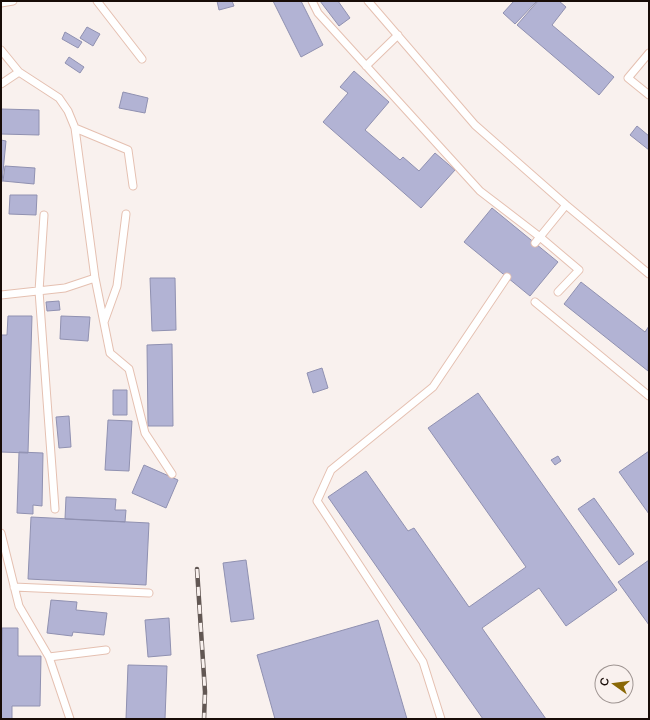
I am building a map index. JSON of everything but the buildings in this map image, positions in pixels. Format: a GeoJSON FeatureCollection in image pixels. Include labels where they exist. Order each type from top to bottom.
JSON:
{"type":"FeatureCollection","features":[{"type":"Feature","properties":{"kind":"lane"},"geometry":{"type":"LineString","coordinates":[[1,3],[13,1]]}},
{"type":"Feature","properties":{"kind":"lane"},"geometry":{"type":"LineString","coordinates":[[97,1],[142,59]]}},
{"type":"Feature","properties":{"kind":"lane"},"geometry":{"type":"LineString","coordinates":[[312,1],[318,13],[480,191],[540,237],[579,270],[558,292]]}},
{"type":"Feature","properties":{"kind":"lane"},"geometry":{"type":"LineString","coordinates":[[368,1],[475,125],[566,206],[649,274]]}},
{"type":"Feature","properties":{"kind":"lane"},"geometry":{"type":"LineString","coordinates":[[366,66],[398,35]]}},
{"type":"Feature","properties":{"kind":"lane"},"geometry":{"type":"LineString","coordinates":[[1,50],[19,72],[59,98],[68,111],[76,128],[95,278],[110,353],[129,369],[145,433],[172,474]]}},
{"type":"Feature","properties":{"kind":"lane"},"geometry":{"type":"LineString","coordinates":[[649,53],[628,78],[649,95]]}},
{"type":"Feature","properties":{"kind":"lane"},"geometry":{"type":"LineString","coordinates":[[1,84],[19,72]]}},
{"type":"Feature","properties":{"kind":"lane"},"geometry":{"type":"LineString","coordinates":[[76,128],[128,150],[133,186]]}},
{"type":"Feature","properties":{"kind":"lane"},"geometry":{"type":"LineString","coordinates":[[535,243],[566,206]]}},
{"type":"Feature","properties":{"kind":"lane"},"geometry":{"type":"LineString","coordinates":[[104,322],[117,286],[126,214]]}},
{"type":"Feature","properties":{"kind":"lane"},"geometry":{"type":"LineString","coordinates":[[44,216],[39,291],[55,509]]}},
{"type":"Feature","properties":{"kind":"lane"},"geometry":{"type":"LineString","coordinates":[[441,719],[423,662],[317,501],[331,470],[433,387],[507,277]]}},
{"type":"Feature","properties":{"kind":"lane"},"geometry":{"type":"LineString","coordinates":[[1,295],[65,288],[95,278]]}},
{"type":"Feature","properties":{"kind":"lane"},"geometry":{"type":"LineString","coordinates":[[535,302],[649,396]]}},
{"type":"Feature","properties":{"kind":"lane"},"geometry":{"type":"LineString","coordinates":[[1,533],[19,606],[49,657],[70,719]]}},
{"type":"Feature","properties":{"kind":"lane"},"geometry":{"type":"LineString","coordinates":[[14,587],[149,593]]}},
{"type":"Feature","properties":{"kind":"lane"},"geometry":{"type":"LineString","coordinates":[[49,657],[106,650]]}},
{"type":"Feature","properties":{"kind":"railway"},"geometry":{"type":"LineString","coordinates":[[197,569],[205,692],[204,719]]}}]}
